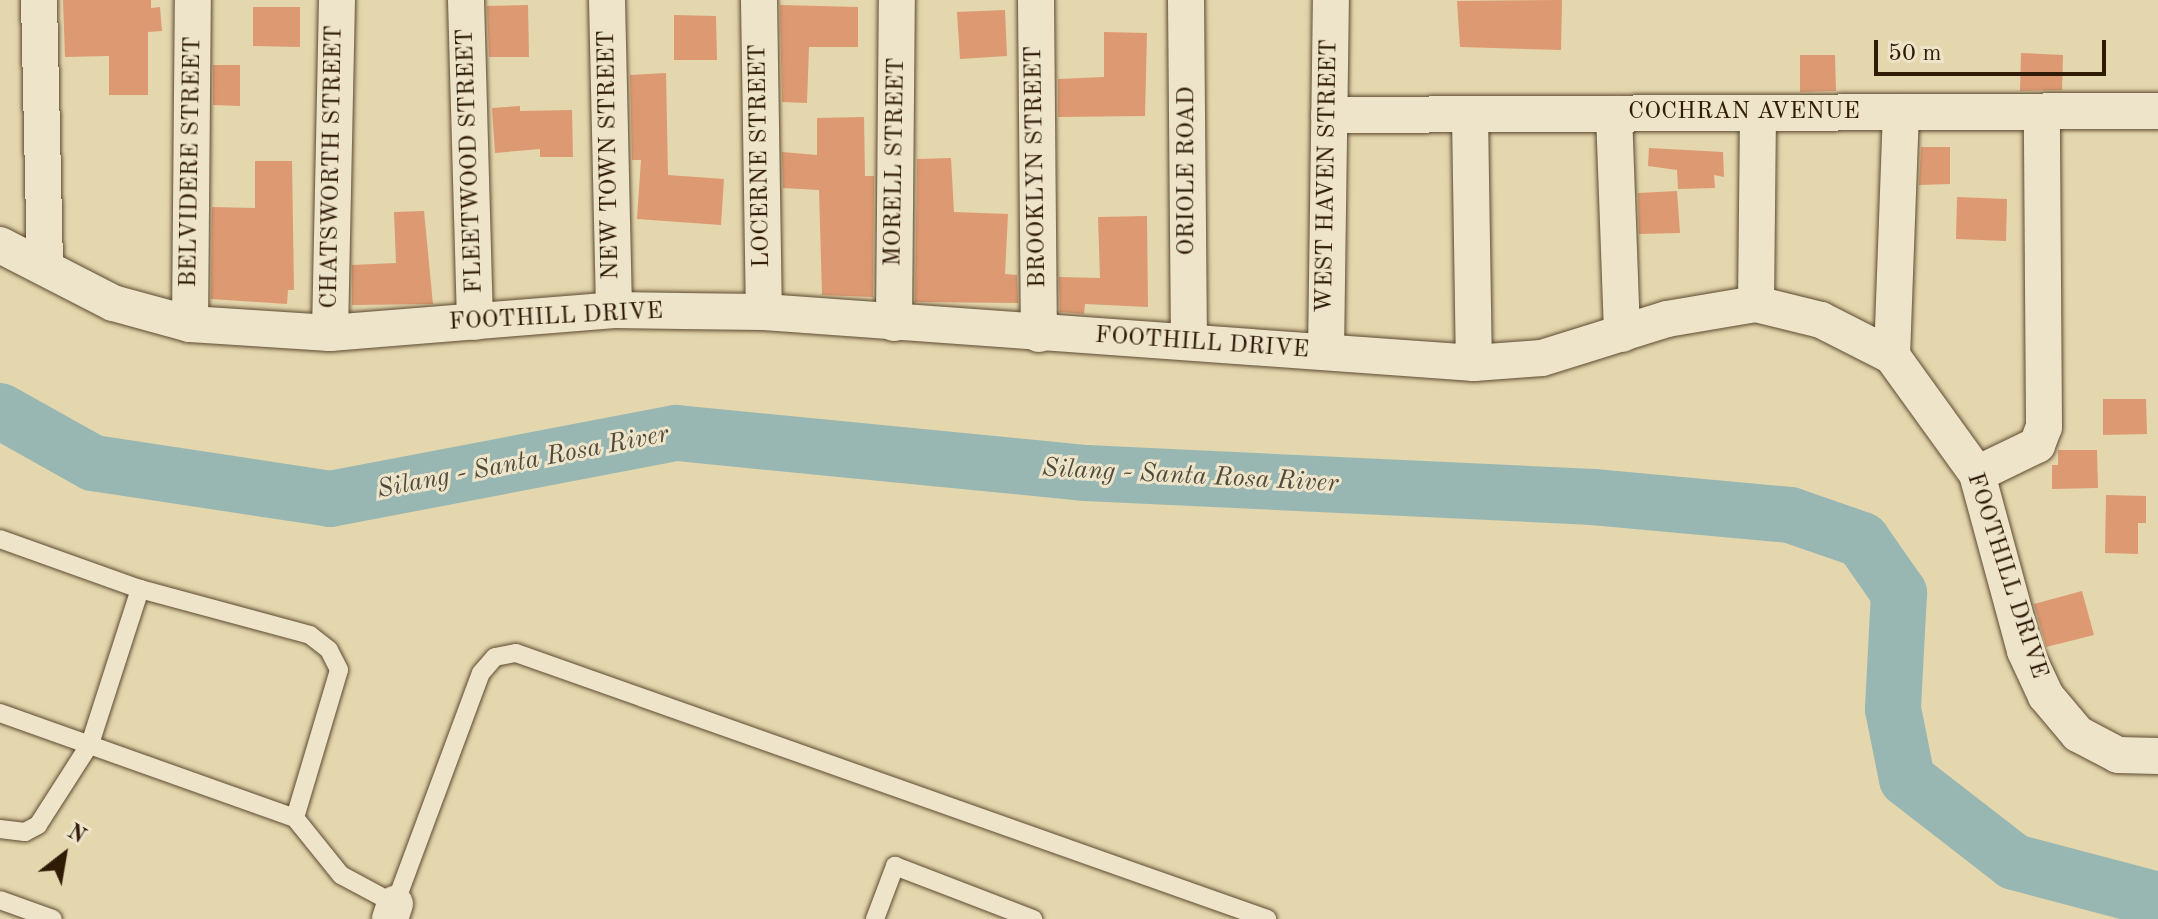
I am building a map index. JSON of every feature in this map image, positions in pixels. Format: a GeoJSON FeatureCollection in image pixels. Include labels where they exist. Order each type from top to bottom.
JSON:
{"type":"FeatureCollection","features":[{"type":"Feature","properties":{"kind":"street"},"geometry":{"type":"LineString","coordinates":[[39,0],[45,267]]}},
{"type":"Feature","properties":{"kind":"street","name":"BELVIDERE STREET"},"geometry":{"type":"LineString","coordinates":[[190,324],[193,0]]}},
{"type":"Feature","properties":{"kind":"street","name":"CHATSWORTH STREET"},"geometry":{"type":"LineString","coordinates":[[330,333],[337,0]]}},
{"type":"Feature","properties":{"kind":"street","name":"FLEETWOOD STREET"},"geometry":{"type":"LineString","coordinates":[[466,0],[475,322]]}},
{"type":"Feature","properties":{"kind":"street","name":"NEW TOWN STREET"},"geometry":{"type":"LineString","coordinates":[[607,0],[614,310]]}},
{"type":"Feature","properties":{"kind":"street","name":"LOCERNE STREET"},"geometry":{"type":"LineString","coordinates":[[759,0],[764,312]]}},
{"type":"Feature","properties":{"kind":"street","name":"MORELL STREET"},"geometry":{"type":"LineString","coordinates":[[894,323],[897,0]]}},
{"type":"Feature","properties":{"kind":"street","name":"BROOKLYN STREET"},"geometry":{"type":"LineString","coordinates":[[1036,0],[1039,334]]}},
{"type":"Feature","properties":{"kind":"street","name":"ORIOLE ROAD"},"geometry":{"type":"LineString","coordinates":[[1186,0],[1189,342]]}},
{"type":"Feature","properties":{"kind":"street","name":"WEST HAVEN STREET"},"geometry":{"type":"LineString","coordinates":[[1326,352],[1331,0]]}},
{"type":"Feature","properties":{"kind":"street","name":"COCHRAN AVENUE"},"geometry":{"type":"LineString","coordinates":[[1329,115],[2158,111]]}},
{"type":"Feature","properties":{"kind":"street"},"geometry":{"type":"LineString","coordinates":[[1892,356],[1901,112]]}},
{"type":"Feature","properties":{"kind":"street"},"geometry":{"type":"LineString","coordinates":[[1977,474],[2037,445],[2044,427],[2042,112]]}},
{"type":"Feature","properties":{"kind":"street"},"geometry":{"type":"LineString","coordinates":[[1756,304],[1758,113]]}},
{"type":"Feature","properties":{"kind":"street"},"geometry":{"type":"LineString","coordinates":[[1614,114],[1622,334]]}},
{"type":"Feature","properties":{"kind":"street"},"geometry":{"type":"LineString","coordinates":[[1470,115],[1474,363]]}},
{"type":"Feature","properties":{"kind":"street","name":"FOOTHILL DRIVE"},"geometry":{"type":"LineString","coordinates":[[0,245],[113,303],[190,324],[330,333],[614,310],[764,312],[1474,363],[1542,358],[1667,319],[1756,304],[1821,320],[1892,356],[1977,474],[2025,651],[2046,696],[2078,734],[2118,755],[2158,756]]}},
{"type":"Feature","properties":{"kind":"lane"},"geometry":{"type":"LineString","coordinates":[[0,539],[140,589],[310,635],[329,650],[339,670],[295,818]]}},
{"type":"Feature","properties":{"kind":"lane"},"geometry":{"type":"LineString","coordinates":[[0,829],[25,832],[38,825],[90,744],[140,589]]}},
{"type":"Feature","properties":{"kind":"lane"},"geometry":{"type":"LineString","coordinates":[[0,713],[295,818],[341,875],[392,912],[481,673],[495,657],[516,653],[1267,919]]}},
{"type":"Feature","properties":{"kind":"lane"},"geometry":{"type":"LineString","coordinates":[[875,919],[895,866],[1033,919]]}},
{"type":"Feature","properties":{"kind":"lane"},"geometry":{"type":"LineString","coordinates":[[0,900],[53,919]]}},
{"type":"Feature","properties":{"kind":"building"},"geometry":{"type":"Polygon","coordinates":[[[63,0],[151,0],[151,8],[160,7],[162,31],[148,32],[148,95],[109,95],[109,56],[65,57],[63,0]]]}},
{"type":"Feature","properties":{"kind":"building"},"geometry":{"type":"Polygon","coordinates":[[[1562,0],[1561,50],[1460,47],[1457,1],[1562,0]]]}},
{"type":"Feature","properties":{"kind":"building"},"geometry":{"type":"Polygon","coordinates":[[[528,5],[529,57],[489,57],[487,6],[528,5]]]}},
{"type":"Feature","properties":{"kind":"building"},"geometry":{"type":"Polygon","coordinates":[[[780,5],[858,7],[858,47],[809,47],[807,103],[782,102],[780,5]]]}},
{"type":"Feature","properties":{"kind":"building"},"geometry":{"type":"Polygon","coordinates":[[[253,7],[300,7],[300,47],[253,46],[253,7]]]}},
{"type":"Feature","properties":{"kind":"building"},"geometry":{"type":"Polygon","coordinates":[[[1005,10],[1007,56],[960,59],[957,12],[1005,10]]]}},
{"type":"Feature","properties":{"kind":"building"},"geometry":{"type":"Polygon","coordinates":[[[674,15],[716,16],[717,60],[674,60],[674,15]]]}},
{"type":"Feature","properties":{"kind":"building"},"geometry":{"type":"Polygon","coordinates":[[[1104,32],[1147,33],[1145,116],[1058,117],[1058,79],[1104,77],[1104,32]]]}},
{"type":"Feature","properties":{"kind":"building"},"geometry":{"type":"Polygon","coordinates":[[[2021,53],[2063,55],[2062,90],[2020,91],[2021,53]]]}},
{"type":"Feature","properties":{"kind":"building"},"geometry":{"type":"Polygon","coordinates":[[[1800,55],[1835,55],[1836,91],[1800,92],[1800,55]]]}},
{"type":"Feature","properties":{"kind":"building"},"geometry":{"type":"Polygon","coordinates":[[[213,65],[240,65],[240,106],[213,105],[213,65]]]}},
{"type":"Feature","properties":{"kind":"building"},"geometry":{"type":"Polygon","coordinates":[[[666,73],[668,175],[724,179],[721,225],[637,219],[641,160],[632,160],[630,75],[666,73]]]}},
{"type":"Feature","properties":{"kind":"building"},"geometry":{"type":"Polygon","coordinates":[[[520,106],[520,111],[572,110],[573,157],[540,157],[540,149],[495,153],[492,108],[520,106]]]}},
{"type":"Feature","properties":{"kind":"building"},"geometry":{"type":"Polygon","coordinates":[[[864,117],[865,176],[874,176],[873,297],[822,295],[819,190],[783,188],[782,152],[817,155],[817,118],[864,117]]]}},
{"type":"Feature","properties":{"kind":"building"},"geometry":{"type":"Polygon","coordinates":[[[1921,147],[1950,147],[1950,184],[1919,185],[1921,147]]]}},
{"type":"Feature","properties":{"kind":"building"},"geometry":{"type":"Polygon","coordinates":[[[1649,148],[1723,152],[1724,177],[1714,175],[1715,188],[1678,189],[1677,170],[1648,166],[1649,148]]]}},
{"type":"Feature","properties":{"kind":"building"},"geometry":{"type":"Polygon","coordinates":[[[951,158],[954,212],[1008,214],[1005,274],[1017,275],[1018,303],[915,302],[917,159],[951,158]]]}},
{"type":"Feature","properties":{"kind":"building"},"geometry":{"type":"Polygon","coordinates":[[[255,161],[292,161],[294,290],[288,290],[287,304],[211,299],[212,207],[255,208],[255,161]]]}},
{"type":"Feature","properties":{"kind":"building"},"geometry":{"type":"Polygon","coordinates":[[[1677,191],[1680,233],[1639,234],[1638,193],[1677,191]]]}},
{"type":"Feature","properties":{"kind":"building"},"geometry":{"type":"Polygon","coordinates":[[[1957,197],[2007,199],[2006,241],[1956,239],[1957,197]]]}},
{"type":"Feature","properties":{"kind":"building"},"geometry":{"type":"Polygon","coordinates":[[[424,211],[433,304],[352,305],[352,265],[396,263],[394,212],[424,211]]]}},
{"type":"Feature","properties":{"kind":"building"},"geometry":{"type":"Polygon","coordinates":[[[1147,216],[1148,307],[1085,304],[1084,314],[1060,312],[1059,277],[1100,278],[1098,217],[1147,216]]]}},
{"type":"Feature","properties":{"kind":"building"},"geometry":{"type":"Polygon","coordinates":[[[2103,399],[2146,399],[2147,434],[2103,435],[2103,399]]]}},
{"type":"Feature","properties":{"kind":"building"},"geometry":{"type":"Polygon","coordinates":[[[2058,450],[2097,450],[2098,488],[2052,489],[2052,465],[2058,465],[2058,450]]]}},
{"type":"Feature","properties":{"kind":"building"},"geometry":{"type":"Polygon","coordinates":[[[2106,495],[2146,496],[2146,523],[2138,523],[2138,554],[2105,553],[2106,495]]]}},
{"type":"Feature","properties":{"kind":"building"},"geometry":{"type":"Polygon","coordinates":[[[2082,591],[2094,635],[2046,647],[2034,604],[2082,591]]]}},
{"type":"Feature","properties":{"kind":"waterway","name":"Silang - Santa Rosa River"},"geometry":{"type":"LineString","coordinates":[[0,411],[93,463],[330,499],[677,433],[1086,473],[1593,497],[1790,515],[1862,540],[1899,593],[1893,709],[1907,779],[2014,862],[2158,900]]}}]}
